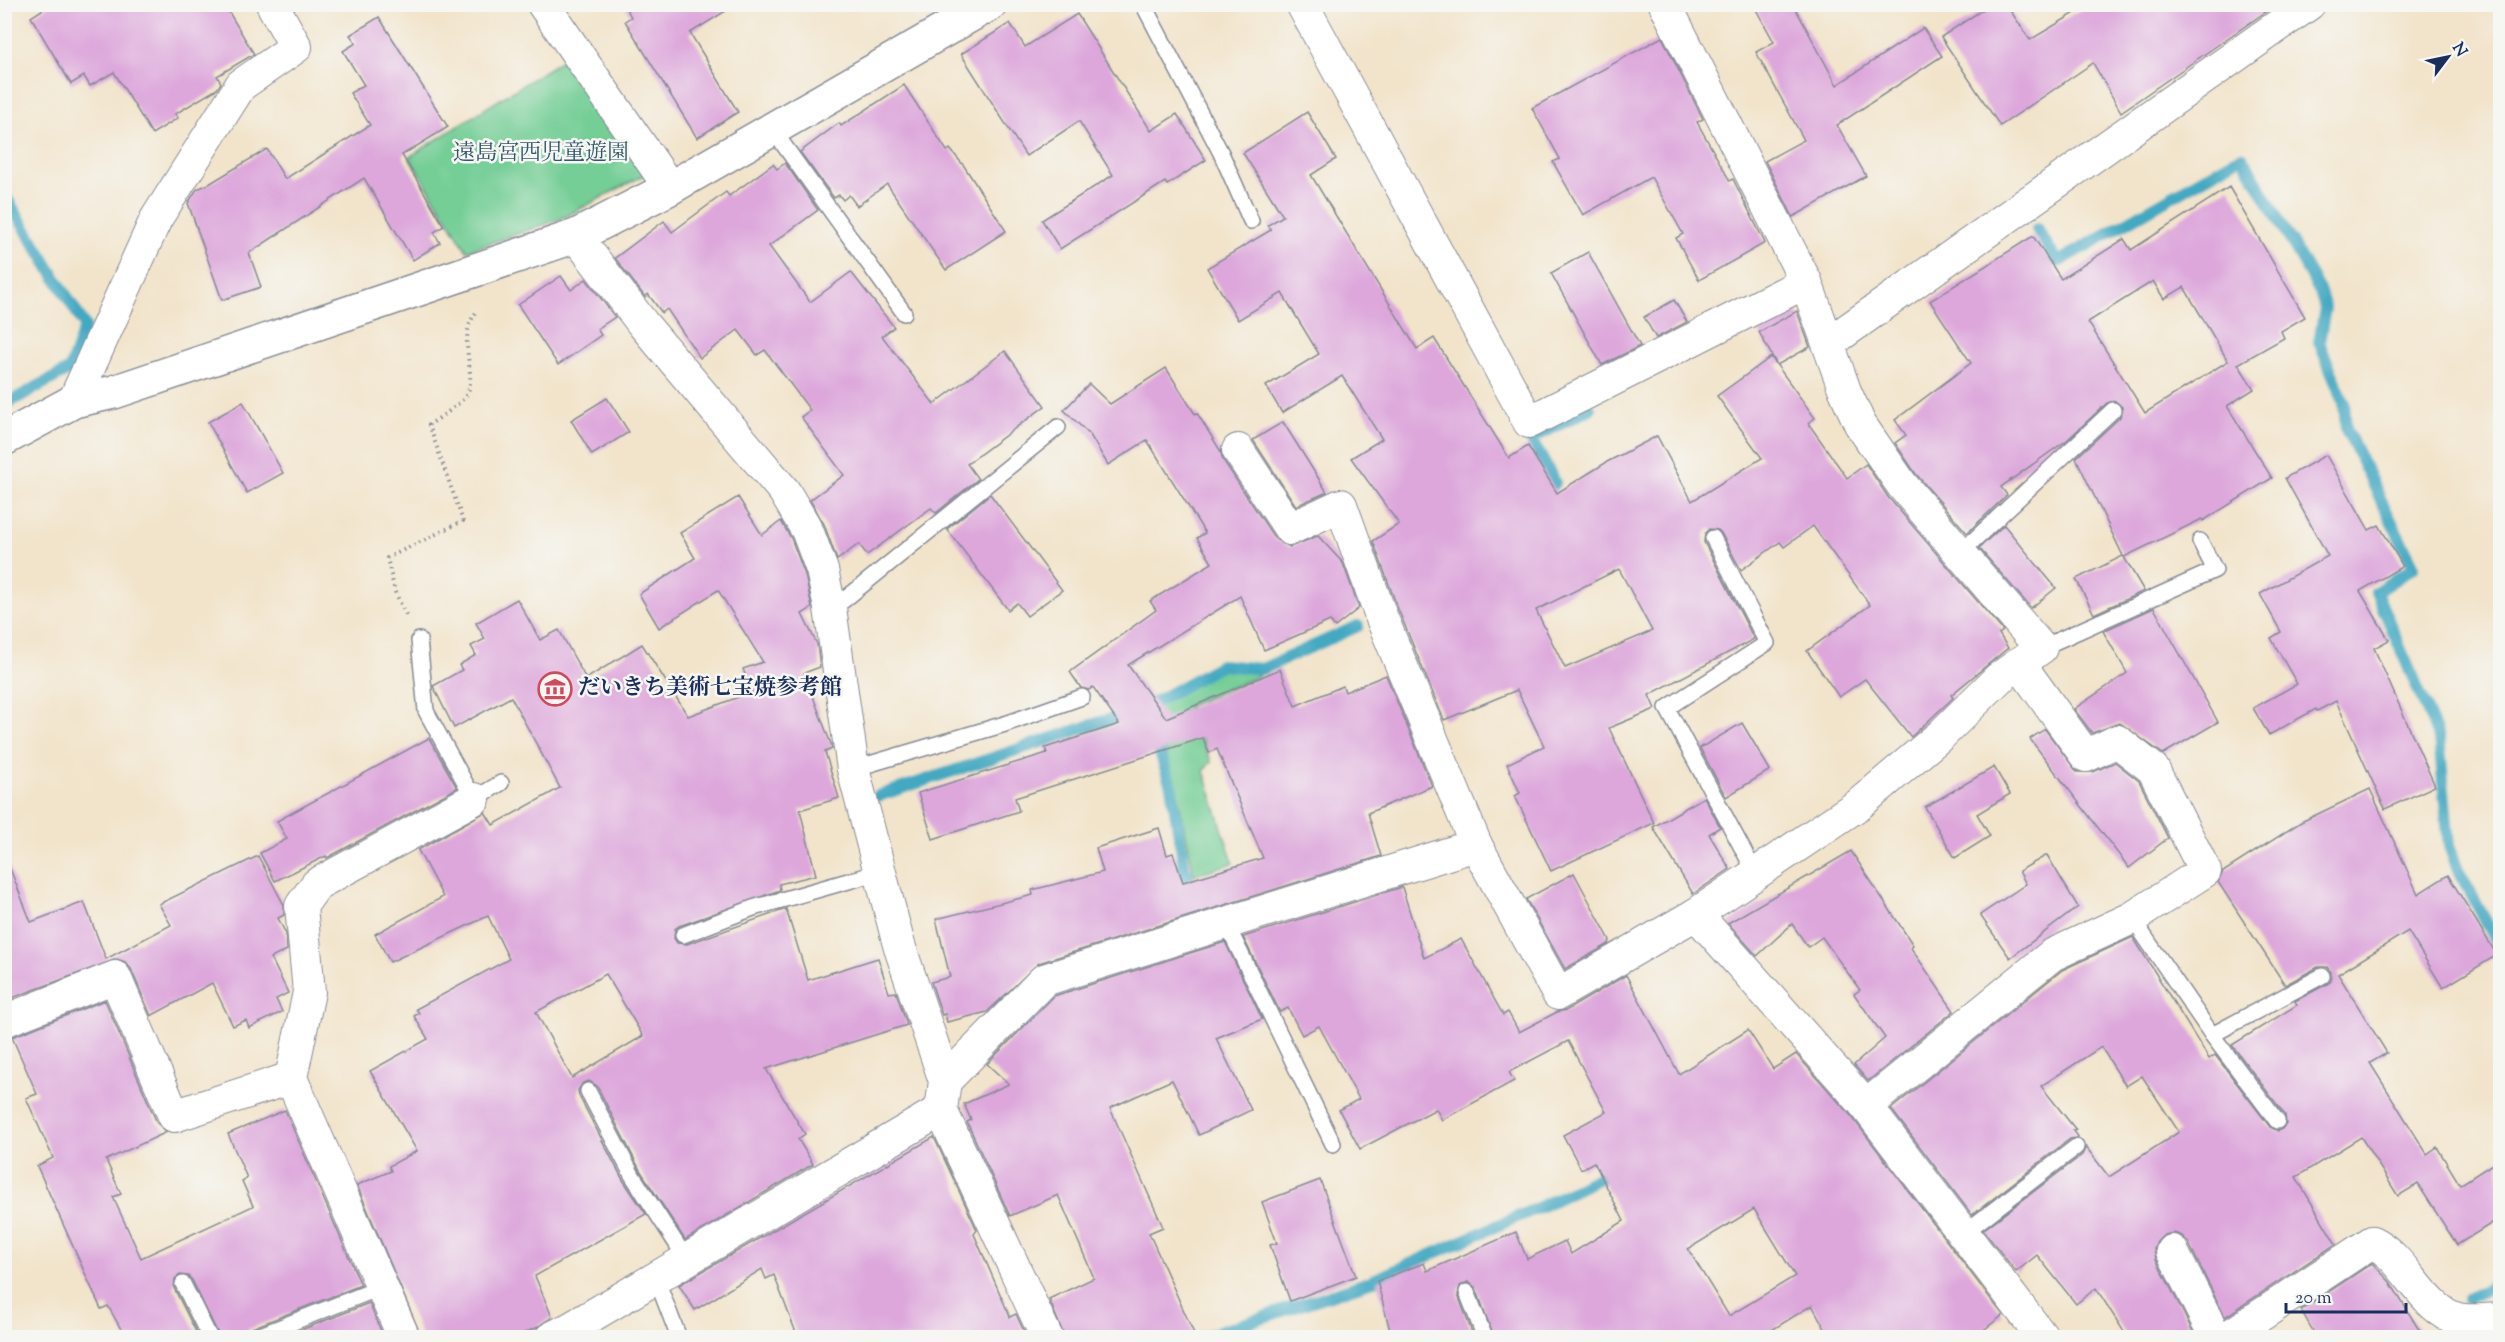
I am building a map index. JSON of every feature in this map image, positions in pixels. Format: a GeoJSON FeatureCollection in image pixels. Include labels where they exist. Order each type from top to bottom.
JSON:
{"type":"FeatureCollection","features":[{"type":"Feature","properties":{"kind":"street"},"geometry":{"type":"LineString","coordinates":[[75,401],[156,219],[241,85],[296,47],[272,4]]}},
{"type":"Feature","properties":{"kind":"street"},"geometry":{"type":"LineString","coordinates":[[543,4],[670,188]]}},
{"type":"Feature","properties":{"kind":"street"},"geometry":{"type":"LineString","coordinates":[[4,439],[75,401],[114,392],[576,236],[670,188],[990,4]]}},
{"type":"Feature","properties":{"kind":"street"},"geometry":{"type":"LineString","coordinates":[[1302,4],[1528,422],[1806,282]]}},
{"type":"Feature","properties":{"kind":"street"},"geometry":{"type":"LineString","coordinates":[[1665,4],[1806,282],[1860,424],[1902,485],[1960,553],[2030,655],[2086,756],[2117,741],[2153,769],[2205,871],[2132,918],[2052,955],[1866,1106]]}},
{"type":"Feature","properties":{"kind":"street"},"geometry":{"type":"LineString","coordinates":[[1829,343],[2309,4]]}},
{"type":"Feature","properties":{"kind":"street"},"geometry":{"type":"LineString","coordinates":[[576,236],[643,324],[784,491],[807,530],[822,570],[830,608],[853,769],[899,945],[943,1096],[1047,1338]]}},
{"type":"Feature","properties":{"kind":"street"},"geometry":{"type":"LineString","coordinates":[[1238,450],[1290,529],[1341,505],[1381,616],[1476,845],[1558,994],[1696,914],[1858,805],[2030,655]]}},
{"type":"Feature","properties":{"kind":"street"},"geometry":{"type":"LineString","coordinates":[[404,1338],[291,1078],[309,992],[301,906],[316,884],[474,800]]}},
{"type":"Feature","properties":{"kind":"street"},"geometry":{"type":"LineString","coordinates":[[551,1338],[687,1260],[943,1096],[1044,980],[1225,921],[1476,845]]}},
{"type":"Feature","properties":{"kind":"street"},"geometry":{"type":"LineString","coordinates":[[1696,914],[1866,1106],[2043,1338]]}},
{"type":"Feature","properties":{"kind":"street"},"geometry":{"type":"LineString","coordinates":[[4,1022],[115,977],[174,1116],[291,1078]]}},
{"type":"Feature","properties":{"kind":"street"},"geometry":{"type":"LineString","coordinates":[[2226,1338],[2372,1242],[2385,1248],[2436,1305],[2451,1315],[2458,1319],[2500,1319]]}},
{"type":"Feature","properties":{"kind":"street"},"geometry":{"type":"LineString","coordinates":[[2172,1251],[2216,1338]]}},
{"type":"Feature","properties":{"kind":"lane"},"geometry":{"type":"LineString","coordinates":[[1143,4],[1221,153],[1251,221]]}},
{"type":"Feature","properties":{"kind":"lane"},"geometry":{"type":"LineString","coordinates":[[773,130],[904,313]]}},
{"type":"Feature","properties":{"kind":"lane"},"geometry":{"type":"LineString","coordinates":[[1960,553],[2113,410]]}},
{"type":"Feature","properties":{"kind":"lane"},"geometry":{"type":"LineString","coordinates":[[830,608],[844,600],[1058,427]]}},
{"type":"Feature","properties":{"kind":"lane"},"geometry":{"type":"LineString","coordinates":[[1713,538],[1767,643],[1667,708],[1756,874]]}},
{"type":"Feature","properties":{"kind":"lane"},"geometry":{"type":"LineString","coordinates":[[2030,655],[2215,570],[2200,542]]}},
{"type":"Feature","properties":{"kind":"lane"},"geometry":{"type":"LineString","coordinates":[[419,640],[426,711],[474,800],[501,783]]}},
{"type":"Feature","properties":{"kind":"lane"},"geometry":{"type":"LineString","coordinates":[[853,769],[1005,724],[1082,697]]}},
{"type":"Feature","properties":{"kind":"lane"},"geometry":{"type":"LineString","coordinates":[[683,935],[753,908],[880,872]]}},
{"type":"Feature","properties":{"kind":"lane"},"geometry":{"type":"LineString","coordinates":[[2132,918],[2212,1035],[2277,1121]]}},
{"type":"Feature","properties":{"kind":"lane"},"geometry":{"type":"LineString","coordinates":[[1225,921],[1333,1144]]}},
{"type":"Feature","properties":{"kind":"lane"},"geometry":{"type":"LineString","coordinates":[[2212,1035],[2322,976]]}},
{"type":"Feature","properties":{"kind":"lane"},"geometry":{"type":"LineString","coordinates":[[588,1091],[632,1175],[687,1260]]}},
{"type":"Feature","properties":{"kind":"lane"},"geometry":{"type":"LineString","coordinates":[[1964,1233],[2076,1147]]}},
{"type":"Feature","properties":{"kind":"lane"},"geometry":{"type":"LineString","coordinates":[[656,1278],[679,1338]]}},
{"type":"Feature","properties":{"kind":"lane"},"geometry":{"type":"LineString","coordinates":[[183,1284],[210,1338]]}},
{"type":"Feature","properties":{"kind":"lane"},"geometry":{"type":"LineString","coordinates":[[253,1338],[382,1287]]}},
{"type":"Feature","properties":{"kind":"lane"},"geometry":{"type":"LineString","coordinates":[[1467,1292],[1485,1338]]}},
{"type":"Feature","properties":{"kind":"path"},"geometry":{"type":"LineString","coordinates":[[419,640],[395,592],[387,558],[463,521],[429,425],[464,399],[471,384],[467,359],[467,330],[471,318],[483,304]]}},
{"type":"Feature","properties":{"kind":"green space","name":"遠島宮西児童遊園"},"geometry":{"type":"Polygon","coordinates":[[[562,60],[646,174],[561,219],[467,251],[409,157],[562,60]]]}},
{"type":"Feature","properties":{"kind":"green space"},"geometry":{"type":"Polygon","coordinates":[[[1221,667],[1258,671],[1259,676],[1188,706],[1211,761],[1204,771],[1233,863],[1194,875],[1176,786],[1151,708],[1221,667]]]}},
{"type":"Feature","properties":{"kind":"building"},"geometry":{"type":"Polygon","coordinates":[[[51,4],[224,4],[254,54],[217,76],[221,83],[217,89],[175,114],[178,118],[152,134],[114,72],[90,86],[84,76],[71,84],[31,17],[51,4]]]}},
{"type":"Feature","properties":{"kind":"building"},"geometry":{"type":"Polygon","coordinates":[[[624,4],[737,4],[690,33],[738,112],[697,138],[625,21],[631,17],[624,4]]]}},
{"type":"Feature","properties":{"kind":"building"},"geometry":{"type":"Polygon","coordinates":[[[1753,4],[1793,4],[1837,85],[1923,28],[1942,56],[1837,125],[1866,176],[1793,217],[1765,161],[1804,140],[1756,52],[1774,42],[1753,4]]]}},
{"type":"Feature","properties":{"kind":"building"},"geometry":{"type":"Polygon","coordinates":[[[1991,4],[2006,4],[2030,40],[2090,4],[2277,4],[2121,112],[2093,63],[2000,126],[1941,37],[1991,4]]]}},
{"type":"Feature","properties":{"kind":"building"},"geometry":{"type":"Polygon","coordinates":[[[1077,14],[1151,131],[1177,114],[1206,160],[1167,185],[1165,182],[1060,249],[1042,220],[1113,175],[1079,121],[1026,156],[961,54],[1010,23],[1025,47],[1077,14]]]}},
{"type":"Feature","properties":{"kind":"building"},"geometry":{"type":"Polygon","coordinates":[[[379,17],[448,127],[402,155],[444,226],[434,232],[440,243],[413,260],[364,178],[249,253],[261,287],[222,300],[188,203],[197,189],[267,149],[285,179],[370,125],[350,93],[364,85],[343,51],[356,43],[350,35],[379,17]]]}},
{"type":"Feature","properties":{"kind":"building"},"geometry":{"type":"Polygon","coordinates":[[[1662,37],[1703,119],[1697,122],[1730,181],[1733,179],[1765,243],[1699,280],[1676,238],[1683,234],[1651,177],[1583,215],[1553,162],[1560,159],[1532,108],[1662,37]]]}},
{"type":"Feature","properties":{"kind":"building"},"geometry":{"type":"Polygon","coordinates":[[[904,85],[947,151],[950,149],[964,166],[1006,231],[946,270],[887,184],[857,206],[849,195],[843,200],[839,195],[834,198],[800,152],[839,123],[841,126],[904,85]]]}},
{"type":"Feature","properties":{"kind":"building"},"geometry":{"type":"Polygon","coordinates":[[[1307,112],[1336,159],[1311,175],[1417,349],[1434,338],[1509,458],[1528,446],[1557,493],[1607,462],[1657,436],[1692,501],[1762,458],[1717,396],[1771,357],[1815,418],[1808,423],[1847,478],[1866,464],[1888,497],[2003,631],[1999,634],[2008,648],[1951,695],[1953,698],[1911,737],[1865,679],[1839,697],[1807,651],[1870,605],[1813,526],[1784,547],[1780,542],[1741,570],[1721,533],[1718,530],[1709,529],[1705,533],[1704,542],[1754,639],[1649,695],[1655,709],[1609,728],[1654,823],[1551,871],[1515,796],[1520,793],[1507,764],[1544,746],[1517,690],[1444,720],[1398,609],[1373,541],[1399,524],[1351,458],[1382,439],[1342,376],[1282,413],[1266,386],[1319,354],[1282,293],[1238,320],[1207,268],[1271,230],[1268,225],[1283,216],[1243,153],[1307,112]],[[1619,569],[1536,610],[1565,668],[1652,631],[1619,569]]]}},
{"type":"Feature","properties":{"kind":"building"},"geometry":{"type":"Polygon","coordinates":[[[785,163],[818,210],[769,246],[810,302],[851,272],[894,327],[882,336],[934,404],[1005,351],[1045,406],[967,464],[978,479],[936,513],[931,508],[867,555],[859,544],[837,560],[824,524],[810,500],[844,475],[801,417],[810,410],[765,350],[757,355],[738,330],[700,358],[667,309],[662,313],[648,294],[645,297],[615,258],[664,221],[672,232],[726,192],[729,196],[773,164],[777,169],[785,163]]]}},
{"type":"Feature","properties":{"kind":"building"},"geometry":{"type":"Polygon","coordinates":[[[2229,187],[2305,317],[2281,331],[2284,338],[2238,364],[2254,389],[2227,406],[2272,478],[2203,521],[2202,519],[2124,557],[2144,591],[2094,614],[2076,579],[2123,556],[2076,458],[2120,417],[2122,407],[2115,401],[2107,403],[2067,440],[2001,487],[2007,495],[1967,533],[1916,474],[1895,443],[1906,435],[1895,420],[1971,363],[1930,301],[2033,236],[2061,279],[2124,239],[2131,250],[2229,187]],[[2153,281],[2088,322],[2145,413],[2228,361],[2184,287],[2164,299],[2153,281]]]}},
{"type":"Feature","properties":{"kind":"building"},"geometry":{"type":"Polygon","coordinates":[[[1588,252],[1640,346],[1602,365],[1551,273],[1588,252]]]}},
{"type":"Feature","properties":{"kind":"building"},"geometry":{"type":"Polygon","coordinates":[[[561,276],[571,290],[586,279],[615,317],[597,329],[601,335],[558,365],[518,305],[561,276]]]}},
{"type":"Feature","properties":{"kind":"building"},"geometry":{"type":"Polygon","coordinates":[[[1674,300],[1687,322],[1656,338],[1644,317],[1674,300]]]}},
{"type":"Feature","properties":{"kind":"building"},"geometry":{"type":"Polygon","coordinates":[[[1797,311],[1810,347],[1777,365],[1759,332],[1797,311]]]}},
{"type":"Feature","properties":{"kind":"building"},"geometry":{"type":"Polygon","coordinates":[[[1166,368],[1195,414],[1197,413],[1220,450],[1223,460],[1275,539],[1290,547],[1318,536],[1343,563],[1359,608],[1335,627],[1330,621],[1264,650],[1240,596],[1128,665],[1166,718],[1280,669],[1295,706],[1343,686],[1345,692],[1386,675],[1432,786],[1368,813],[1381,856],[1039,963],[987,1012],[947,1022],[945,1014],[942,1015],[931,982],[950,977],[936,919],[1033,895],[1032,890],[1103,872],[1096,848],[1159,828],[1167,855],[1173,853],[1183,882],[1263,858],[1217,749],[1209,753],[1203,738],[1015,798],[1019,811],[933,839],[918,793],[1047,753],[1045,748],[1119,724],[1093,687],[1089,690],[1081,688],[1070,672],[1156,610],[1150,601],[1212,563],[1197,538],[1205,533],[1147,440],[1108,465],[1090,435],[1064,410],[1089,384],[1110,404],[1166,368]]]}},
{"type":"Feature","properties":{"kind":"building"},"geometry":{"type":"Polygon","coordinates":[[[607,398],[629,432],[592,455],[571,420],[607,398]]]}},
{"type":"Feature","properties":{"kind":"building"},"geometry":{"type":"Polygon","coordinates":[[[243,402],[283,473],[247,493],[208,422],[243,402]]]}},
{"type":"Feature","properties":{"kind":"building"},"geometry":{"type":"Polygon","coordinates":[[[1283,422],[1327,492],[1296,506],[1253,440],[1283,422]]]}},
{"type":"Feature","properties":{"kind":"building"},"geometry":{"type":"Polygon","coordinates":[[[2326,455],[2369,530],[2379,525],[2403,566],[2360,591],[2389,640],[2374,648],[2435,786],[2385,809],[2336,701],[2317,711],[2316,709],[2269,735],[2253,708],[2297,684],[2271,638],[2281,632],[2260,594],[2328,556],[2285,478],[2326,455]]]}},
{"type":"Feature","properties":{"kind":"building"},"geometry":{"type":"Polygon","coordinates":[[[990,494],[1062,590],[1027,616],[1017,603],[1008,610],[947,529],[990,494]]]}},
{"type":"Feature","properties":{"kind":"building"},"geometry":{"type":"Polygon","coordinates":[[[738,497],[762,535],[781,521],[791,538],[805,575],[812,608],[802,614],[817,644],[820,667],[804,673],[831,744],[832,749],[825,752],[839,798],[800,810],[816,875],[779,884],[780,890],[679,926],[675,929],[674,938],[677,943],[687,944],[786,909],[808,980],[878,958],[889,993],[896,992],[907,1025],[766,1069],[805,1134],[798,1139],[813,1164],[685,1240],[640,1170],[597,1086],[589,1081],[583,1083],[578,1090],[579,1096],[623,1180],[646,1214],[535,1276],[552,1317],[536,1328],[513,1338],[422,1338],[357,1185],[391,1171],[389,1166],[417,1151],[370,1071],[428,1039],[414,1016],[419,1013],[416,1009],[509,959],[488,916],[390,962],[375,934],[443,897],[418,850],[485,812],[493,825],[560,788],[511,697],[454,728],[433,686],[462,670],[459,665],[476,655],[471,646],[485,639],[476,623],[517,599],[540,640],[559,630],[586,679],[642,644],[688,716],[752,692],[743,669],[763,662],[718,590],[659,628],[639,594],[695,558],[680,533],[738,497]],[[606,974],[536,1012],[572,1078],[643,1036],[606,974]]]}},
{"type":"Feature","properties":{"kind":"building"},"geometry":{"type":"Polygon","coordinates":[[[2004,525],[2056,588],[2031,608],[1979,548],[2004,525]]]}},
{"type":"Feature","properties":{"kind":"building"},"geometry":{"type":"Polygon","coordinates":[[[2154,608],[2218,722],[2163,754],[2120,723],[2092,733],[2074,709],[2127,673],[2103,631],[2154,608]]]}},
{"type":"Feature","properties":{"kind":"building"},"geometry":{"type":"Polygon","coordinates":[[[1742,723],[1770,770],[1726,797],[1700,748],[1742,723]]]}},
{"type":"Feature","properties":{"kind":"building"},"geometry":{"type":"Polygon","coordinates":[[[2045,729],[2077,772],[2093,772],[2115,762],[2139,781],[2168,838],[2129,868],[2030,739],[2045,729]]]}},
{"type":"Feature","properties":{"kind":"building"},"geometry":{"type":"Polygon","coordinates":[[[429,738],[457,788],[327,858],[326,856],[275,881],[260,853],[287,839],[277,821],[429,738]]]}},
{"type":"Feature","properties":{"kind":"building"},"geometry":{"type":"Polygon","coordinates":[[[1994,767],[2010,794],[1977,814],[1990,836],[1955,858],[1925,807],[1994,767]]]}},
{"type":"Feature","properties":{"kind":"building"},"geometry":{"type":"Polygon","coordinates":[[[2370,789],[2418,894],[2448,875],[2497,955],[2443,988],[2408,931],[2338,974],[2387,1053],[2370,1063],[2427,1154],[2437,1147],[2460,1185],[2500,1159],[2500,1218],[2457,1245],[2418,1184],[2398,1196],[2361,1137],[2296,1177],[2336,1244],[2225,1317],[2188,1242],[2182,1236],[2174,1233],[2164,1235],[2154,1249],[2156,1259],[2196,1338],[2128,1338],[2096,1288],[2076,1304],[2037,1255],[2016,1272],[1983,1230],[2082,1155],[2086,1147],[2109,1177],[2179,1132],[2142,1076],[2126,1086],[2101,1047],[2041,1086],[2076,1130],[2073,1131],[2078,1138],[2070,1139],[1972,1215],[1891,1109],[2062,970],[2133,937],[2209,1059],[2215,1055],[2270,1127],[2278,1131],[2282,1129],[2286,1124],[2285,1115],[2232,1045],[2297,1005],[2295,1001],[2327,984],[2331,981],[2331,972],[2327,967],[2318,967],[2285,985],[2218,882],[2223,872],[2301,822],[2370,789]]]}},
{"type":"Feature","properties":{"kind":"building"},"geometry":{"type":"Polygon","coordinates":[[[1704,797],[1720,827],[1709,834],[1730,869],[1693,894],[1653,827],[1704,797]]]}},
{"type":"Feature","properties":{"kind":"building"},"geometry":{"type":"Polygon","coordinates":[[[1851,851],[1913,945],[1911,948],[1954,1011],[1868,1081],[1854,1065],[1885,1038],[1854,994],[1860,990],[1822,937],[1808,947],[1792,924],[1757,956],[1728,923],[1851,851]]]}},
{"type":"Feature","properties":{"kind":"building"},"geometry":{"type":"Polygon","coordinates":[[[2047,855],[2078,907],[2010,958],[1980,915],[2026,884],[2019,871],[2047,855]]]}},
{"type":"Feature","properties":{"kind":"building"},"geometry":{"type":"Polygon","coordinates":[[[258,856],[284,905],[284,915],[278,918],[286,934],[287,950],[271,958],[288,993],[276,999],[282,1012],[249,1028],[246,1020],[233,1026],[212,983],[151,1016],[131,969],[125,962],[117,959],[4,1001],[4,861],[7,861],[31,922],[84,902],[106,959],[171,925],[159,904],[258,856]]]}},
{"type":"Feature","properties":{"kind":"building"},"geometry":{"type":"Polygon","coordinates":[[[1574,873],[1610,940],[1609,944],[1565,969],[1526,899],[1574,873]]]}},
{"type":"Feature","properties":{"kind":"building"},"geometry":{"type":"Polygon","coordinates":[[[1402,887],[1424,958],[1461,939],[1503,1015],[1508,1012],[1519,1032],[1557,1012],[1567,1010],[1626,975],[1679,1074],[1748,1030],[1773,1069],[1796,1054],[1852,1117],[2003,1315],[1973,1338],[1830,1338],[1812,1305],[1759,1338],[1494,1338],[1476,1288],[1468,1282],[1460,1286],[1458,1295],[1474,1338],[1392,1338],[1377,1281],[1424,1263],[1427,1271],[1516,1232],[1527,1259],[1565,1241],[1571,1254],[1624,1221],[1594,1162],[1581,1169],[1563,1135],[1606,1112],[1568,1041],[1509,1072],[1514,1081],[1442,1120],[1436,1109],[1360,1149],[1339,1110],[1359,1099],[1319,1026],[1302,1035],[1288,1008],[1280,1012],[1243,937],[1402,887]],[[1754,1209],[1688,1249],[1729,1316],[1795,1276],[1754,1209]]]}},
{"type":"Feature","properties":{"kind":"building"},"geometry":{"type":"Polygon","coordinates":[[[1225,942],[1262,1019],[1216,1038],[1251,1110],[1199,1135],[1172,1080],[1110,1108],[1163,1227],[1149,1233],[1196,1338],[1065,1338],[1049,1299],[1094,1278],[1058,1195],[1010,1216],[967,1122],[971,1120],[964,1104],[1009,1084],[987,1064],[1054,996],[1225,942]]]}},
{"type":"Feature","properties":{"kind":"building"},"geometry":{"type":"Polygon","coordinates":[[[105,1000],[157,1123],[167,1132],[106,1160],[121,1194],[113,1197],[141,1258],[253,1206],[242,1181],[247,1178],[228,1134],[285,1110],[361,1285],[249,1329],[243,1338],[220,1338],[192,1280],[188,1276],[179,1275],[175,1279],[174,1288],[199,1338],[126,1338],[108,1306],[101,1309],[37,1166],[53,1158],[26,1098],[37,1094],[12,1037],[105,1000]]]}},
{"type":"Feature","properties":{"kind":"building"},"geometry":{"type":"Polygon","coordinates":[[[934,1137],[977,1230],[974,1234],[1010,1317],[1016,1314],[1027,1338],[798,1338],[774,1275],[766,1279],[762,1269],[695,1310],[679,1285],[934,1137]]]}},
{"type":"Feature","properties":{"kind":"building"},"geometry":{"type":"Polygon","coordinates":[[[1320,1180],[1356,1276],[1290,1301],[1270,1245],[1277,1243],[1262,1202],[1320,1180]]]}},
{"type":"Feature","properties":{"kind":"building"},"geometry":{"type":"Polygon","coordinates":[[[2372,1263],[2390,1282],[2424,1338],[2317,1338],[2301,1310],[2372,1263]]]}},
{"type":"Feature","properties":{"kind":"building"},"geometry":{"type":"Polygon","coordinates":[[[369,1303],[384,1338],[281,1338],[369,1303]]]}},
{"type":"Feature","properties":{"kind":"waterway"},"geometry":{"type":"LineString","coordinates":[[2037,229],[2058,262],[2242,156],[2320,292],[2325,308],[2319,342],[2344,402],[2346,429],[2414,567],[2376,592],[2439,738],[2449,846],[2459,872],[2500,947]]}},
{"type":"Feature","properties":{"kind":"waterway"},"geometry":{"type":"LineString","coordinates":[[4,194],[85,326],[70,369],[4,405]]}},
{"type":"Feature","properties":{"kind":"waterway"},"geometry":{"type":"LineString","coordinates":[[1541,496],[1555,482],[1531,439],[1590,409]]}},
{"type":"Feature","properties":{"kind":"waterway"},"geometry":{"type":"LineString","coordinates":[[878,796],[1146,707],[1221,665],[1262,669],[1358,626]]}},
{"type":"Feature","properties":{"kind":"waterway"},"geometry":{"type":"LineString","coordinates":[[1155,737],[1171,786],[1184,866],[1193,895]]}},
{"type":"Feature","properties":{"kind":"waterway"},"geometry":{"type":"LineString","coordinates":[[1201,1338],[1369,1282],[1542,1206],[1615,1170]]}},
{"type":"Feature","properties":{"kind":"waterway"},"geometry":{"type":"LineString","coordinates":[[2468,1299],[2500,1281]]}},
{"type":"Feature","properties":{"kind":"place","name":"だいきち美術七宝焼参考館"},"geometry":{"type":"Point","coordinates":[555,689]}}]}
